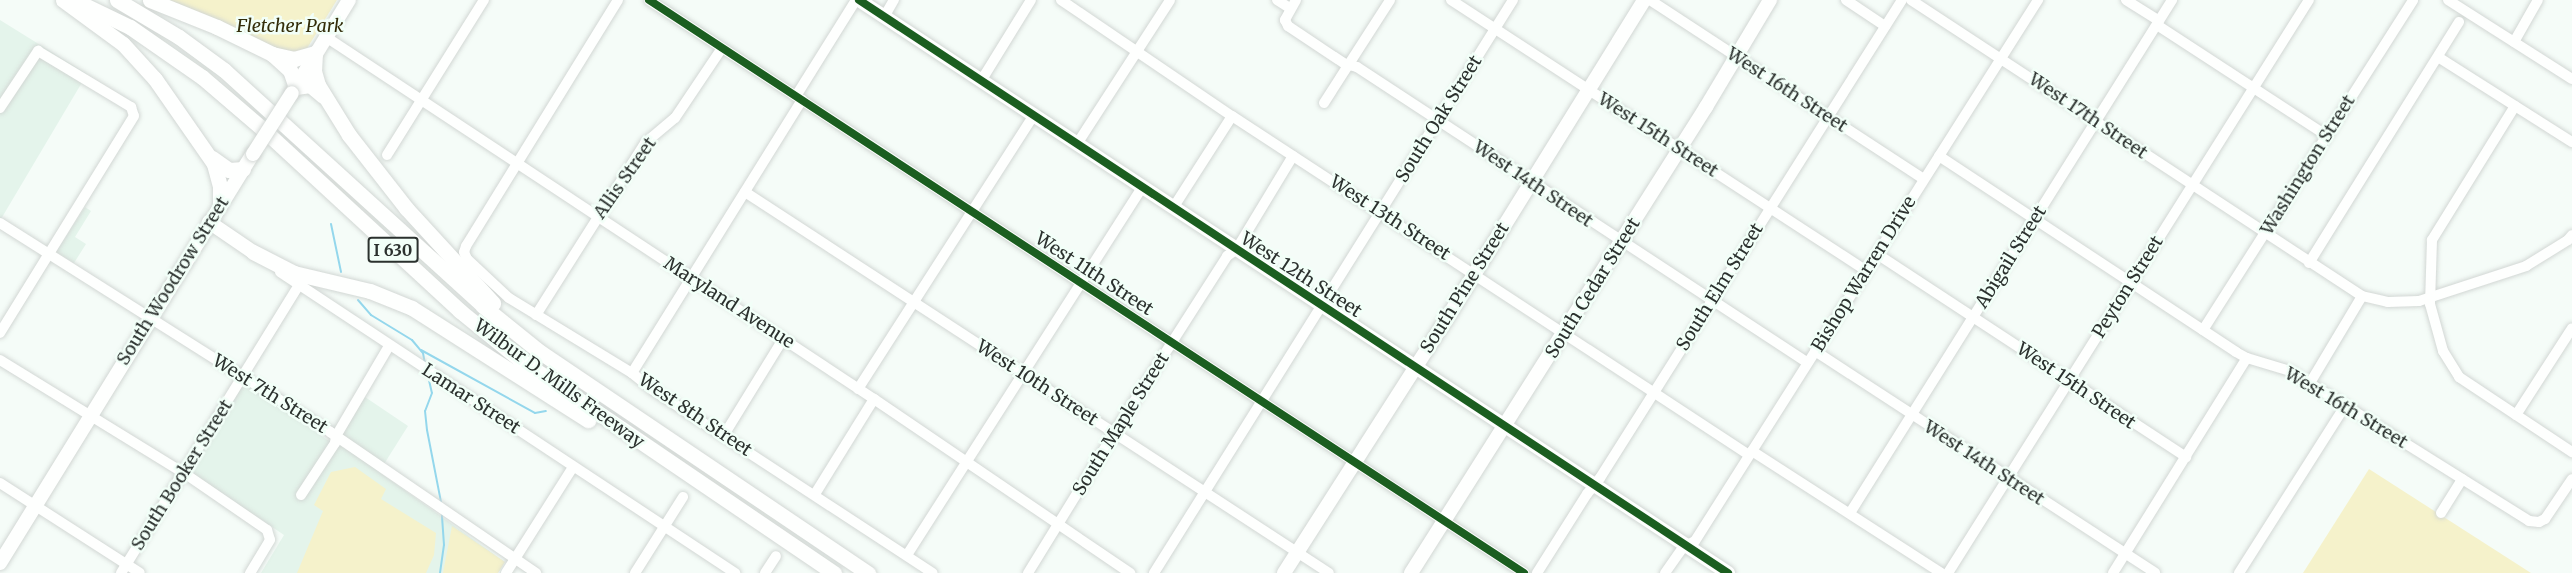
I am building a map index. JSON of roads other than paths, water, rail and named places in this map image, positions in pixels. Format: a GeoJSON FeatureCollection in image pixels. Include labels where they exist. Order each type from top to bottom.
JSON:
{"type":"FeatureCollection","features":[{"type":"Feature","properties":{"kind":"highway"},"geometry":{"type":"LineString","coordinates":[[63,0],[106,30],[141,62],[165,92],[210,156],[216,169],[220,204]]}},
{"type":"Feature","properties":{"kind":"highway","name":"Wilbur D. Mills Freeway"},"geometry":{"type":"LineString","coordinates":[[74,0],[130,27],[195,71],[265,131],[489,336],[542,377],[834,573]]}},
{"type":"Feature","properties":{"kind":"highway","name":"Wilbur D. Mills Freeway"},"geometry":{"type":"LineString","coordinates":[[117,0],[179,37],[224,70],[483,306],[562,368],[868,573]]}},
{"type":"Feature","properties":{"kind":"highway"},"geometry":{"type":"LineString","coordinates":[[150,0],[217,27],[272,54],[294,59],[315,53],[315,75],[323,96],[349,135],[406,208],[487,298],[562,368]]}},
{"type":"Feature","properties":{"kind":"highway"},"geometry":{"type":"LineString","coordinates":[[272,54],[290,70],[294,90],[310,85],[323,96]]}},
{"type":"Feature","properties":{"kind":"highway"},"geometry":{"type":"LineString","coordinates":[[210,156],[230,170],[243,169]]}},
{"type":"Feature","properties":{"kind":"highway"},"geometry":{"type":"LineString","coordinates":[[253,252],[294,273],[370,291],[412,308],[613,436],[717,495]]}},
{"type":"Feature","properties":{"kind":"highway"},"geometry":{"type":"LineString","coordinates":[[807,532],[876,573]]}},
{"type":"Feature","properties":{"kind":"main road","name":"South Woodrow Street"},"geometry":{"type":"LineString","coordinates":[[0,563],[220,204],[349,0]]}},
{"type":"Feature","properties":{"kind":"main road","name":"West 12th Street"},"geometry":{"type":"LineString","coordinates":[[858,0],[1728,573]]}},
{"type":"Feature","properties":{"kind":"main road","name":"South Pine Street"},"geometry":{"type":"LineString","coordinates":[[1284,573],[1353,461],[1532,183],[1644,0]]}},
{"type":"Feature","properties":{"kind":"main road","name":"South Cedar Street"},"geometry":{"type":"LineString","coordinates":[[1411,573],[1680,149],[1770,0]]}},
{"type":"Feature","properties":{"kind":"main road","name":"Lamar Street"},"geometry":{"type":"LineString","coordinates":[[209,222],[253,252]]}},
{"type":"Feature","properties":{"kind":"street"},"geometry":{"type":"LineString","coordinates":[[387,155],[484,0]]}},
{"type":"Feature","properties":{"kind":"street"},"geometry":{"type":"LineString","coordinates":[[517,163],[618,0]]}},
{"type":"Feature","properties":{"kind":"street","name":"West 11th Street"},"geometry":{"type":"LineString","coordinates":[[648,0],[1524,573]]}},
{"type":"Feature","properties":{"kind":"street"},"geometry":{"type":"LineString","coordinates":[[632,373],[745,192],[858,0]]}},
{"type":"Feature","properties":{"kind":"street"},"geometry":{"type":"LineString","coordinates":[[884,17],[894,0]]}},
{"type":"Feature","properties":{"kind":"street"},"geometry":{"type":"LineString","coordinates":[[981,81],[1031,0]]}},
{"type":"Feature","properties":{"kind":"street","name":"West 13th Street"},"geometry":{"type":"LineString","coordinates":[[1061,0],[1232,116],[1654,393],[1850,513],[1941,573]]}},
{"type":"Feature","properties":{"kind":"street"},"geometry":{"type":"LineString","coordinates":[[1077,144],[1136,49],[1170,0]]}},
{"type":"Feature","properties":{"kind":"street","name":"West 14th Street"},"geometry":{"type":"LineString","coordinates":[[1277,0],[1293,4],[1285,20],[1288,26],[1356,67],[1808,363]]}},
{"type":"Feature","properties":{"kind":"street"},"geometry":{"type":"LineString","coordinates":[[1324,103],[1390,0]]}},
{"type":"Feature","properties":{"kind":"street","name":"West 15th Street"},"geometry":{"type":"LineString","coordinates":[[1451,0],[1866,271]]}},
{"type":"Feature","properties":{"kind":"street","name":"South Oak Street"},"geometry":{"type":"LineString","coordinates":[[1154,573],[1513,0]]}},
{"type":"Feature","properties":{"kind":"street","name":"West 16th Street"},"geometry":{"type":"LineString","coordinates":[[1650,0],[1735,58],[1924,179]]}},
{"type":"Feature","properties":{"kind":"street"},"geometry":{"type":"LineString","coordinates":[[1846,0],[1885,26]]}},
{"type":"Feature","properties":{"kind":"street","name":"South Elm Street"},"geometry":{"type":"LineString","coordinates":[[1537,573],[1587,494],[1595,486],[1902,0]]}},
{"type":"Feature","properties":{"kind":"street","name":"West 17th Street"},"geometry":{"type":"LineString","coordinates":[[1911,0],[2001,57],[2361,296]]}},
{"type":"Feature","properties":{"kind":"street","name":"Bishop Warren Drive"},"geometry":{"type":"LineString","coordinates":[[1665,573],[1676,555],[1695,541],[2038,0]]}},
{"type":"Feature","properties":{"kind":"street"},"geometry":{"type":"LineString","coordinates":[[2126,0],[2254,89],[2327,136]]}},
{"type":"Feature","properties":{"kind":"street","name":"Abigail Street"},"geometry":{"type":"LineString","coordinates":[[1850,513],[2172,0]]}},
{"type":"Feature","properties":{"kind":"street","name":"Peyton Street"},"geometry":{"type":"LineString","coordinates":[[1948,573],[2309,0]]}},
{"type":"Feature","properties":{"kind":"street","name":"Washington Street"},"geometry":{"type":"LineString","coordinates":[[2203,330],[2413,0]]}},
{"type":"Feature","properties":{"kind":"street"},"geometry":{"type":"LineString","coordinates":[[2448,0],[2572,79]]}},
{"type":"Feature","properties":{"kind":"street"},"geometry":{"type":"LineString","coordinates":[[2514,42],[2538,0]]}},
{"type":"Feature","properties":{"kind":"street"},"geometry":{"type":"LineString","coordinates":[[2309,263],[2459,22]]}},
{"type":"Feature","properties":{"kind":"street","name":"Maryland Avenue"},"geometry":{"type":"LineString","coordinates":[[326,37],[874,399],[1130,573]]}},
{"type":"Feature","properties":{"kind":"street","name":"Allis Street"},"geometry":{"type":"LineString","coordinates":[[536,315],[645,143],[675,118],[722,48]]}},
{"type":"Feature","properties":{"kind":"street"},"geometry":{"type":"LineString","coordinates":[[0,108],[38,51],[133,110],[132,121],[0,333]]}},
{"type":"Feature","properties":{"kind":"street"},"geometry":{"type":"LineString","coordinates":[[2438,57],[2572,142]]}},
{"type":"Feature","properties":{"kind":"street"},"geometry":{"type":"LineString","coordinates":[[2515,106],[2432,240],[2430,298],[2444,351],[2453,369],[2466,383],[2572,452]]}},
{"type":"Feature","properties":{"kind":"street"},"geometry":{"type":"LineString","coordinates":[[858,389],[1033,116]]}},
{"type":"Feature","properties":{"kind":"street"},"geometry":{"type":"LineString","coordinates":[[1173,208],[1232,116]]}},
{"type":"Feature","properties":{"kind":"street","name":"South Maple Street"},"geometry":{"type":"LineString","coordinates":[[1028,573],[1114,433],[1227,256],[1236,250],[1293,156]]}},
{"type":"Feature","properties":{"kind":"street","name":"West 16th Street"},"geometry":{"type":"LineString","coordinates":[[1939,156],[2247,358],[2290,371],[2529,521],[2541,522],[2548,516],[2572,479]]}},
{"type":"Feature","properties":{"kind":"street","name":"West 8th Street"},"geometry":{"type":"LineString","coordinates":[[517,163],[464,252],[468,261],[494,286],[536,315],[632,373],[653,390],[933,573]]}},
{"type":"Feature","properties":{"kind":"street"},"geometry":{"type":"LineString","coordinates":[[906,555],[1142,188]]}},
{"type":"Feature","properties":{"kind":"street","name":"West 10th Street"},"geometry":{"type":"LineString","coordinates":[[745,192],[1329,573]]}},
{"type":"Feature","properties":{"kind":"street","name":"West 7th Street"},"geometry":{"type":"LineString","coordinates":[[0,223],[336,436],[536,573]]}},
{"type":"Feature","properties":{"kind":"street"},"geometry":{"type":"LineString","coordinates":[[2310,383],[2361,296],[2396,303],[2430,298],[2526,266],[2571,240]]}},
{"type":"Feature","properties":{"kind":"street","name":"Lamar Street"},"geometry":{"type":"LineString","coordinates":[[253,252],[389,346],[735,573]]}},
{"type":"Feature","properties":{"kind":"street","name":"West 15th Street"},"geometry":{"type":"LineString","coordinates":[[1877,254],[2068,382],[2186,457]]}},
{"type":"Feature","properties":{"kind":"street","name":"South Booker Street"},"geometry":{"type":"LineString","coordinates":[[124,569],[299,285]]}},
{"type":"Feature","properties":{"kind":"street"},"geometry":{"type":"LineString","coordinates":[[2516,415],[2572,328]]}},
{"type":"Feature","properties":{"kind":"street"},"geometry":{"type":"LineString","coordinates":[[724,435],[783,339]]}},
{"type":"Feature","properties":{"kind":"street"},"geometry":{"type":"LineString","coordinates":[[300,495],[335,443],[336,436],[389,346]]}},
{"type":"Feature","properties":{"kind":"street","name":"West 14th Street"},"geometry":{"type":"LineString","coordinates":[[1815,351],[1910,416],[2155,573]]}},
{"type":"Feature","properties":{"kind":"street"},"geometry":{"type":"LineString","coordinates":[[2113,573],[2247,358]]}},
{"type":"Feature","properties":{"kind":"street"},"geometry":{"type":"LineString","coordinates":[[0,360],[184,473],[267,530],[270,535],[250,573]]}},
{"type":"Feature","properties":{"kind":"street"},"geometry":{"type":"LineString","coordinates":[[815,494],[874,399]]}},
{"type":"Feature","properties":{"kind":"street"},"geometry":{"type":"LineString","coordinates":[[2239,573],[2345,406]]}},
{"type":"Feature","properties":{"kind":"street"},"geometry":{"type":"LineString","coordinates":[[506,573],[573,466]]}},
{"type":"Feature","properties":{"kind":"street"},"geometry":{"type":"LineString","coordinates":[[2441,513],[2462,478]]}},
{"type":"Feature","properties":{"kind":"street"},"geometry":{"type":"LineString","coordinates":[[0,483],[124,569],[140,573]]}},
{"type":"Feature","properties":{"kind":"street"},"geometry":{"type":"LineString","coordinates":[[635,573],[683,497]]}},
{"type":"Feature","properties":{"kind":"street"},"geometry":{"type":"LineString","coordinates":[[765,573],[776,556]]}},
{"type":"Feature","properties":{"kind":"waterway"},"geometry":{"type":"LineString","coordinates":[[331,224],[341,272]]}},
{"type":"Feature","properties":{"kind":"waterway"},"geometry":{"type":"LineString","coordinates":[[358,300],[371,315],[412,340],[423,353],[425,364]]}},
{"type":"Feature","properties":{"kind":"waterway"},"geometry":{"type":"LineString","coordinates":[[421,350],[535,413],[546,411]]}},
{"type":"Feature","properties":{"kind":"waterway"},"geometry":{"type":"LineString","coordinates":[[428,376],[432,393],[425,411],[441,502]]}},
{"type":"Feature","properties":{"kind":"waterway"},"geometry":{"type":"LineString","coordinates":[[440,573],[444,545],[442,513]]}},
{"type":"Feature","properties":{"kind":"park label","name":"Fletcher Park"},"geometry":{"type":"Point","coordinates":[290,26]}}]}
